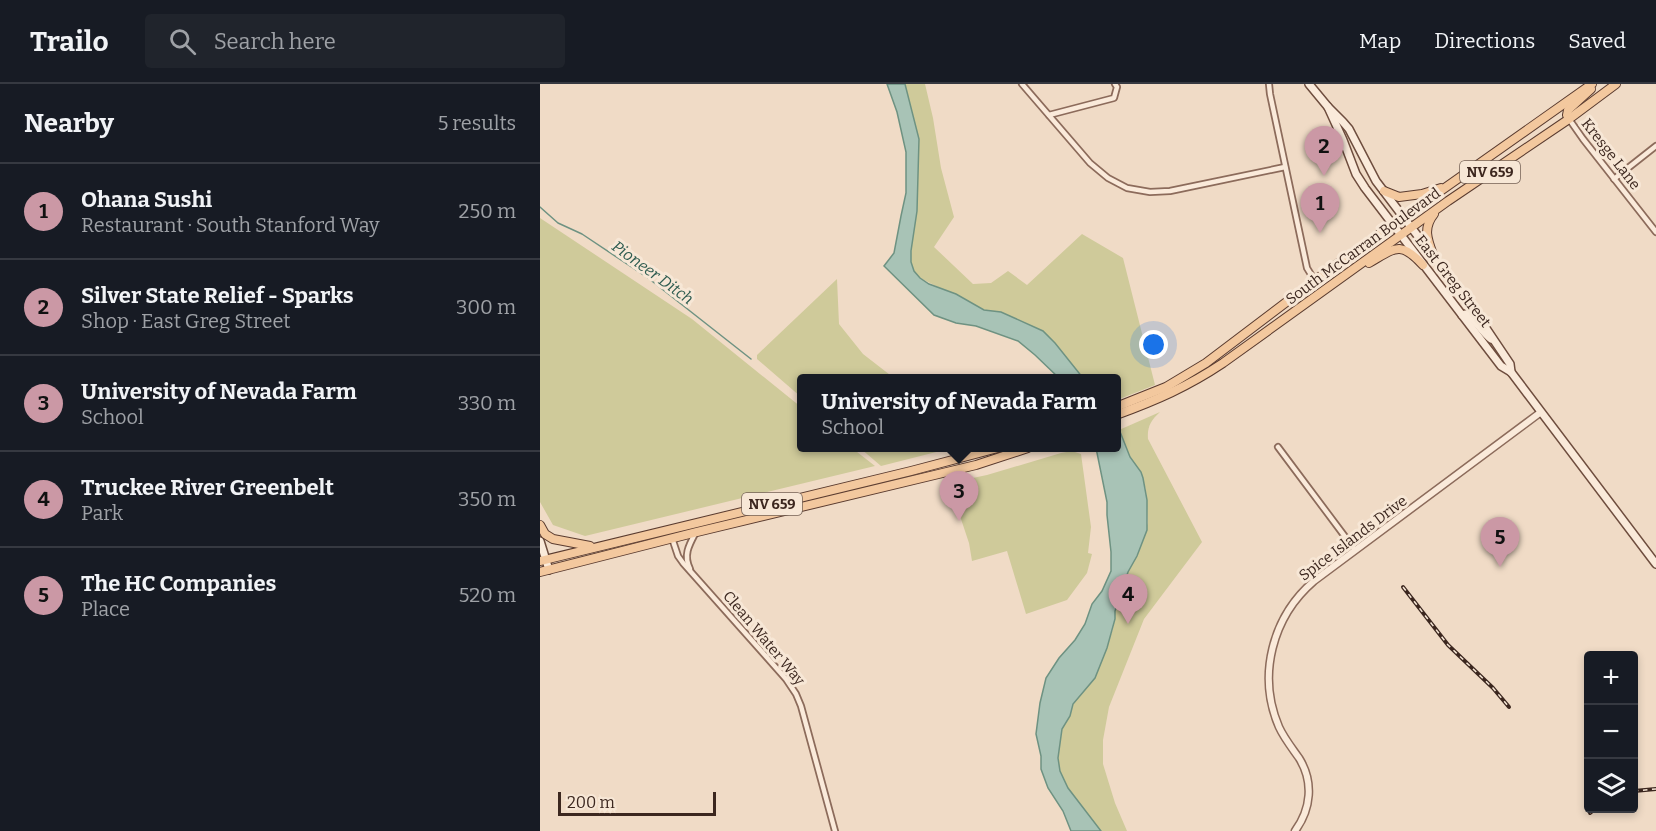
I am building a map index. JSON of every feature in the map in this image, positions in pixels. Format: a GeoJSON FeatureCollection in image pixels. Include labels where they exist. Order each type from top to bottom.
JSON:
{"type":"FeatureCollection","features":[{"type":"Feature","properties":{"kind":"main road","name":"East Greg Street"},"geometry":{"type":"LineString","coordinates":[[1309,84],[1349,129],[1369,170],[1497,344],[1510,364],[1511,372],[1656,564]]}},
{"type":"Feature","properties":{"kind":"main road","name":"South McCarran Boulevard"},"geometry":{"type":"LineString","coordinates":[[1121,410],[1193,372],[1220,354],[1315,281],[1592,84]]}},
{"type":"Feature","properties":{"kind":"main road"},"geometry":{"type":"LineString","coordinates":[[1569,119],[1568,110],[1596,84]]}},
{"type":"Feature","properties":{"kind":"main road","name":"South McCarran Boulevard"},"geometry":{"type":"LineString","coordinates":[[1121,410],[1163,397],[1205,375],[1616,84]]}},
{"type":"Feature","properties":{"kind":"main road","name":"East Greg Street"},"geometry":{"type":"LineString","coordinates":[[1328,107],[1361,182],[1501,366],[1511,372]]}},
{"type":"Feature","properties":{"kind":"main road"},"geometry":{"type":"LineString","coordinates":[[1384,191],[1399,196],[1410,196],[1448,186]]}},
{"type":"Feature","properties":{"kind":"main road"},"geometry":{"type":"LineString","coordinates":[[1434,257],[1426,231],[1431,218],[1442,206]]}},
{"type":"Feature","properties":{"kind":"main road"},"geometry":{"type":"LineString","coordinates":[[1331,284],[1397,248],[1411,252],[1423,265]]}},
{"type":"Feature","properties":{"kind":"main road"},"geometry":{"type":"LineString","coordinates":[[1462,315],[1470,316],[1497,344]]}},
{"type":"Feature","properties":{"kind":"main road","name":"NV 659"},"geometry":{"type":"LineString","coordinates":[[543,560],[980,452]]}},
{"type":"Feature","properties":{"kind":"main road","name":"NV 659"},"geometry":{"type":"LineString","coordinates":[[540,572],[941,474],[1014,452]]}},
{"type":"Feature","properties":{"kind":"main road"},"geometry":{"type":"LineString","coordinates":[[938,464],[941,474]]}},
{"type":"Feature","properties":{"kind":"main road"},"geometry":{"type":"LineString","coordinates":[[540,525],[545,534],[553,539],[598,547]]}},
{"type":"Feature","properties":{"kind":"main road"},"geometry":{"type":"LineString","coordinates":[[540,541],[543,560],[549,570]]}},
{"type":"Feature","properties":{"kind":"street"},"geometry":{"type":"LineString","coordinates":[[1022,84],[1098,170],[1127,188],[1139,191],[1170,192],[1285,167]]}},
{"type":"Feature","properties":{"kind":"street"},"geometry":{"type":"LineString","coordinates":[[1049,116],[1114,98],[1117,87],[1115,84]]}},
{"type":"Feature","properties":{"kind":"street"},"geometry":{"type":"LineString","coordinates":[[1269,84],[1307,268],[1315,281]]}},
{"type":"Feature","properties":{"kind":"street","name":"Kresge Lane"},"geometry":{"type":"LineString","coordinates":[[1569,119],[1656,232]]}},
{"type":"Feature","properties":{"kind":"street"},"geometry":{"type":"LineString","coordinates":[[1614,179],[1656,146]]}},
{"type":"Feature","properties":{"kind":"street","name":"Spice Islands Drive"},"geometry":{"type":"LineString","coordinates":[[1295,831],[1306,813],[1310,794],[1309,784],[1303,766],[1283,734],[1273,708],[1269,680],[1271,652],[1280,626],[1294,602],[1314,581],[1541,412]]}},
{"type":"Feature","properties":{"kind":"street"},"geometry":{"type":"LineString","coordinates":[[1278,447],[1355,550]]}},
{"type":"Feature","properties":{"kind":"street"},"geometry":{"type":"LineString","coordinates":[[691,571],[686,554],[697,532]]}},
{"type":"Feature","properties":{"kind":"street","name":"Clean Water Way"},"geometry":{"type":"LineString","coordinates":[[672,538],[679,558],[786,679],[796,694],[835,831]]}},
{"type":"Feature","properties":{"kind":"shaded area"},"geometry":{"type":"Polygon","coordinates":[[[887,84],[905,84],[919,139],[917,211],[911,251],[914,271],[929,284],[956,294],[984,310],[1001,312],[1043,331],[1080,374],[1055,374],[1018,341],[976,326],[956,323],[934,315],[884,266],[894,253],[906,193],[906,152],[897,112],[887,84]]]}},
{"type":"Feature","properties":{"kind":"shaded area"},"geometry":{"type":"Polygon","coordinates":[[[905,84],[925,84],[941,168],[954,217],[934,247],[973,284],[991,283],[1008,271],[1027,285],[1082,234],[1123,258],[1155,385],[1121,398],[1121,374],[1080,374],[1055,343],[1001,312],[984,310],[920,278],[911,262],[919,139],[905,84]]]}},
{"type":"Feature","properties":{"kind":"shaded area"},"geometry":{"type":"Polygon","coordinates":[[[540,218],[692,319],[797,404],[797,452],[857,452],[875,466],[585,536],[553,525],[540,502],[540,218]]]}},
{"type":"Feature","properties":{"kind":"shaded area"},"geometry":{"type":"Polygon","coordinates":[[[837,279],[839,324],[863,354],[889,374],[797,374],[797,394],[757,359],[757,355],[837,279]]]}},
{"type":"Feature","properties":{"kind":"shaded area"},"geometry":{"type":"Polygon","coordinates":[[[1160,412],[1150,424],[1148,439],[1202,542],[1144,619],[1109,707],[1103,740],[1103,764],[1115,803],[1127,831],[1101,831],[1068,788],[1060,771],[1058,758],[1062,729],[1070,716],[1073,704],[1095,678],[1113,629],[1115,611],[1128,572],[1148,523],[1146,490],[1141,472],[1130,457],[1121,429],[1160,412]]]}},
{"type":"Feature","properties":{"kind":"shaded area"},"geometry":{"type":"Polygon","coordinates":[[[1121,434],[1130,457],[1143,478],[1147,500],[1147,530],[1128,572],[1115,611],[1107,648],[1095,678],[1073,704],[1070,716],[1062,729],[1058,758],[1060,771],[1068,788],[1101,831],[1071,831],[1063,811],[1048,788],[1041,769],[1041,756],[1036,734],[1046,678],[1085,624],[1092,604],[1102,591],[1111,571],[1107,502],[1097,452],[1121,452],[1121,434]]]}},
{"type":"Feature","properties":{"kind":"shaded area"},"geometry":{"type":"Polygon","coordinates":[[[865,452],[936,452],[881,466],[865,452]]]}},
{"type":"Feature","properties":{"kind":"shaded area"},"geometry":{"type":"Polygon","coordinates":[[[1061,453],[1081,454],[1091,527],[1088,553],[1092,554],[1087,573],[1067,600],[1026,614],[1007,551],[972,561],[969,543],[949,483],[987,475],[1061,453]]]}},
{"type":"Feature","properties":{"kind":"waterway","name":"Pioneer Ditch"},"geometry":{"type":"LineString","coordinates":[[540,207],[558,223],[582,234],[648,278],[751,359]]}},
{"type":"Feature","properties":{"kind":"railway"},"geometry":{"type":"LineString","coordinates":[[1403,587],[1448,645],[1493,688],[1509,707]]}},
{"type":"Feature","properties":{"kind":"railway"},"geometry":{"type":"LineString","coordinates":[[1638,791],[1656,789]]}},
{"type":"Feature","properties":{"kind":"place","name":"Silver State Relief - Sparks"},"geometry":{"type":"Point","coordinates":[1324,176]}},
{"type":"Feature","properties":{"kind":"place","name":"Ohana Sushi"},"geometry":{"type":"Point","coordinates":[1320,233]}},
{"type":"Feature","properties":{"kind":"place","name":"University of Nevada Farm"},"geometry":{"type":"Point","coordinates":[959,521]}},
{"type":"Feature","properties":{"kind":"place","name":"The HC Companies"},"geometry":{"type":"Point","coordinates":[1500,567]}},
{"type":"Feature","properties":{"kind":"place","name":"Truckee River Greenbelt"},"geometry":{"type":"Point","coordinates":[1128,624]}}]}
